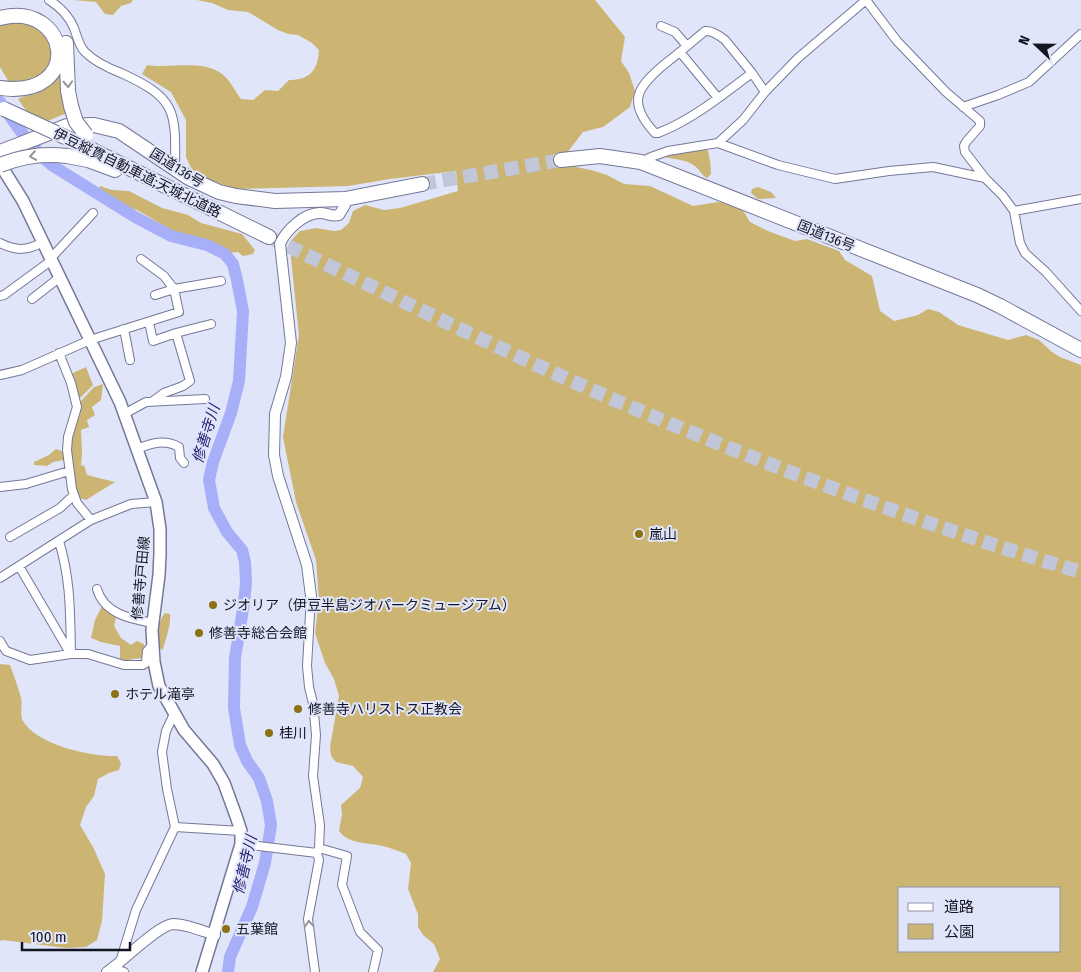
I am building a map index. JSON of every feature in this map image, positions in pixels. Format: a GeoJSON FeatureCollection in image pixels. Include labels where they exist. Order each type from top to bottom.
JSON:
{"type":"FeatureCollection","features":[{"type":"Feature","properties":{"kind":"highway"},"geometry":{"type":"LineString","coordinates":[[0,12],[13,7],[34,7],[46,13],[60,27],[66,47],[71,106],[81,139]]}},
{"type":"Feature","properties":{"kind":"highway"},"geometry":{"type":"LineString","coordinates":[[0,18],[19,13],[33,14],[45,21],[54,32],[58,45],[58,58],[52,71],[41,81],[20,88],[0,88]]}},
{"type":"Feature","properties":{"kind":"highway","name":"伊豆縦貫自動車道;天城北道路"},"geometry":{"type":"LineString","coordinates":[[2,108],[81,139],[181,194],[269,237]]}},
{"type":"Feature","properties":{"kind":"highway","name":"国道136号"},"geometry":{"type":"LineString","coordinates":[[4,150],[67,126],[83,124],[103,126],[127,136],[206,186],[236,196],[275,201],[345,199],[422,184]]}},
{"type":"Feature","properties":{"kind":"highway"},"geometry":{"type":"LineString","coordinates":[[0,164],[34,155],[67,156],[88,160],[195,201]]}},
{"type":"Feature","properties":{"kind":"highway","name":"国道136号"},"geometry":{"type":"LineString","coordinates":[[562,160],[600,156],[641,162],[977,295],[1081,350]]}},
{"type":"Feature","properties":{"kind":"main road","name":"修善寺戸田線"},"geometry":{"type":"LineString","coordinates":[[0,164],[24,201],[90,340],[156,502],[159,520],[160,554],[153,623],[153,644],[159,686],[184,730],[220,775],[231,799],[240,832],[240,844],[215,935],[202,972]]}},
{"type":"Feature","properties":{"kind":"street"},"geometry":{"type":"LineString","coordinates":[[49,0],[64,12],[73,26],[81,47],[89,56],[148,87],[165,101],[172,115],[175,129],[175,168]]}},
{"type":"Feature","properties":{"kind":"street"},"geometry":{"type":"LineString","coordinates":[[718,143],[743,120],[765,92],[798,58],[866,0],[896,42],[980,124],[966,142],[964,146],[965,152],[984,178],[1004,197],[1014,211],[1022,249],[1081,311]]}},
{"type":"Feature","properties":{"kind":"street"},"geometry":{"type":"LineString","coordinates":[[661,26],[675,32],[687,46]]}},
{"type":"Feature","properties":{"kind":"street"},"geometry":{"type":"LineString","coordinates":[[752,73],[718,98],[663,131],[655,133],[640,112],[638,96],[642,85],[650,76],[708,31],[725,40],[752,73],[765,92]]}},
{"type":"Feature","properties":{"kind":"street"},"geometry":{"type":"LineString","coordinates":[[963,107],[998,96],[1029,82],[1081,34]]}},
{"type":"Feature","properties":{"kind":"street"},"geometry":{"type":"LineString","coordinates":[[680,52],[718,98]]}},
{"type":"Feature","properties":{"kind":"street"},"geometry":{"type":"LineString","coordinates":[[641,162],[650,156],[668,151],[718,143],[778,165],[835,179],[889,171],[933,168],[984,178]]}},
{"type":"Feature","properties":{"kind":"street"},"geometry":{"type":"LineString","coordinates":[[316,972],[308,919],[319,860],[320,825],[312,776],[316,735],[308,666],[311,596],[306,565],[274,455],[275,414],[286,378],[291,343],[280,244],[288,230],[307,216],[318,213],[335,217],[339,215],[345,205],[345,199]]}},
{"type":"Feature","properties":{"kind":"street"},"geometry":{"type":"LineString","coordinates":[[1014,211],[1081,199]]}},
{"type":"Feature","properties":{"kind":"street"},"geometry":{"type":"LineString","coordinates":[[0,296],[4,295],[52,259],[93,213]]}},
{"type":"Feature","properties":{"kind":"street"},"geometry":{"type":"LineString","coordinates":[[0,243],[12,250],[43,242]]}},
{"type":"Feature","properties":{"kind":"street"},"geometry":{"type":"LineString","coordinates":[[0,375],[22,370],[90,340],[179,312],[174,289],[164,276],[141,259]]}},
{"type":"Feature","properties":{"kind":"street"},"geometry":{"type":"LineString","coordinates":[[32,299],[60,278]]}},
{"type":"Feature","properties":{"kind":"street"},"geometry":{"type":"LineString","coordinates":[[155,294],[221,281]]}},
{"type":"Feature","properties":{"kind":"street"},"geometry":{"type":"LineString","coordinates":[[149,322],[153,342],[176,333],[211,324]]}},
{"type":"Feature","properties":{"kind":"street"},"geometry":{"type":"LineString","coordinates":[[124,330],[130,360]]}},
{"type":"Feature","properties":{"kind":"street"},"geometry":{"type":"LineString","coordinates":[[153,401],[168,389],[183,386],[190,381],[176,333]]}},
{"type":"Feature","properties":{"kind":"street"},"geometry":{"type":"LineString","coordinates":[[59,353],[74,390],[78,407],[68,437],[69,470],[76,503],[91,520]]}},
{"type":"Feature","properties":{"kind":"street"},"geometry":{"type":"LineString","coordinates":[[123,420],[138,406],[153,401],[205,398]]}},
{"type":"Feature","properties":{"kind":"street"},"geometry":{"type":"LineString","coordinates":[[132,444],[155,442],[175,445],[179,447],[180,458],[184,463]]}},
{"type":"Feature","properties":{"kind":"street"},"geometry":{"type":"LineString","coordinates":[[0,486],[26,484],[69,470]]}},
{"type":"Feature","properties":{"kind":"street"},"geometry":{"type":"LineString","coordinates":[[10,537],[60,508],[74,495]]}},
{"type":"Feature","properties":{"kind":"street"},"geometry":{"type":"LineString","coordinates":[[0,578],[91,520],[131,504],[156,502]]}},
{"type":"Feature","properties":{"kind":"street"},"geometry":{"type":"LineString","coordinates":[[59,541],[66,566],[69,587],[71,654]]}},
{"type":"Feature","properties":{"kind":"street"},"geometry":{"type":"LineString","coordinates":[[19,566],[71,654]]}},
{"type":"Feature","properties":{"kind":"street"},"geometry":{"type":"LineString","coordinates":[[97,589],[100,598],[117,613],[153,623]]}},
{"type":"Feature","properties":{"kind":"street"},"geometry":{"type":"LineString","coordinates":[[0,641],[3,653],[30,660],[71,654],[88,654],[124,664],[143,665],[146,663],[147,651],[153,644]]}},
{"type":"Feature","properties":{"kind":"street"},"geometry":{"type":"LineString","coordinates":[[116,969],[136,910],[175,827],[162,752],[166,731],[174,714]]}},
{"type":"Feature","properties":{"kind":"street"},"geometry":{"type":"LineString","coordinates":[[175,827],[240,832]]}},
{"type":"Feature","properties":{"kind":"street"},"geometry":{"type":"LineString","coordinates":[[240,844],[286,850],[318,850],[347,856],[342,886],[360,932],[378,950],[373,972]]}},
{"type":"Feature","properties":{"kind":"street"},"geometry":{"type":"LineString","coordinates":[[116,969],[154,933],[166,926],[178,925],[215,935]]}},
{"type":"Feature","properties":{"kind":"green space"},"geometry":{"type":"Polygon","coordinates":[[[73,0],[133,0],[131,3],[121,6],[113,15],[105,14],[96,2],[73,0]]]}},
{"type":"Feature","properties":{"kind":"green space"},"geometry":{"type":"Polygon","coordinates":[[[197,0],[595,0],[625,37],[621,61],[629,73],[635,91],[630,107],[603,127],[583,132],[567,153],[562,164],[607,175],[624,184],[650,186],[693,206],[718,202],[730,203],[744,212],[750,222],[768,231],[795,241],[807,239],[839,251],[845,260],[872,276],[880,311],[894,321],[918,315],[928,309],[939,312],[958,325],[1008,340],[1026,335],[1039,340],[1060,357],[1081,365],[1081,972],[433,972],[440,959],[434,944],[423,935],[418,927],[418,914],[408,889],[411,863],[406,854],[383,846],[353,841],[339,831],[342,814],[341,805],[360,788],[363,777],[353,766],[336,762],[331,756],[330,747],[339,696],[315,633],[319,600],[316,560],[296,502],[283,437],[299,335],[291,241],[300,231],[316,228],[334,231],[341,230],[349,223],[353,211],[365,205],[384,210],[400,208],[458,191],[456,171],[348,186],[235,189],[200,176],[191,168],[186,157],[186,120],[171,92],[142,74],[147,65],[195,66],[214,69],[228,79],[241,99],[253,100],[265,90],[278,91],[289,80],[296,80],[307,76],[312,72],[317,63],[319,50],[312,43],[298,35],[278,30],[248,12],[228,10],[212,3],[197,0]]]}},
{"type":"Feature","properties":{"kind":"green space"},"geometry":{"type":"Polygon","coordinates":[[[17,18],[49,31],[53,58],[40,75],[10,84],[0,67],[0,25],[17,18]]]}},
{"type":"Feature","properties":{"kind":"green space"},"geometry":{"type":"Polygon","coordinates":[[[62,65],[67,113],[45,122],[29,115],[18,99],[44,88],[54,79],[62,65]]]}},
{"type":"Feature","properties":{"kind":"green space"},"geometry":{"type":"Polygon","coordinates":[[[703,149],[708,151],[710,162],[711,174],[707,178],[689,162],[665,157],[668,154],[703,149]]]}},
{"type":"Feature","properties":{"kind":"green space"},"geometry":{"type":"Polygon","coordinates":[[[100,186],[112,190],[129,191],[162,208],[188,215],[201,223],[242,234],[255,250],[253,254],[243,256],[238,252],[230,253],[203,240],[178,234],[137,210],[119,204],[107,193],[99,190],[100,186]]]}},
{"type":"Feature","properties":{"kind":"green space"},"geometry":{"type":"Polygon","coordinates":[[[758,187],[771,192],[776,198],[758,199],[751,193],[752,189],[758,187]]]}},
{"type":"Feature","properties":{"kind":"green space"},"geometry":{"type":"Polygon","coordinates":[[[86,367],[93,385],[79,399],[71,374],[86,367]]]}},
{"type":"Feature","properties":{"kind":"green space"},"geometry":{"type":"Polygon","coordinates":[[[103,384],[101,400],[92,407],[95,415],[87,420],[89,427],[81,430],[81,466],[84,465],[87,475],[115,482],[86,500],[76,497],[69,450],[72,432],[80,415],[81,401],[94,387],[103,384]]]}},
{"type":"Feature","properties":{"kind":"green space"},"geometry":{"type":"Polygon","coordinates":[[[56,449],[64,452],[66,458],[64,460],[53,462],[47,466],[34,465],[34,462],[49,455],[56,449]]]}},
{"type":"Feature","properties":{"kind":"green space"},"geometry":{"type":"Polygon","coordinates":[[[102,606],[116,617],[114,626],[121,638],[131,645],[137,641],[144,644],[144,658],[128,661],[120,659],[120,646],[91,638],[95,620],[102,606]]]}},
{"type":"Feature","properties":{"kind":"green space"},"geometry":{"type":"Polygon","coordinates":[[[165,613],[170,614],[170,623],[163,649],[161,650],[158,631],[160,621],[165,613]]]}},
{"type":"Feature","properties":{"kind":"green space"},"geometry":{"type":"Polygon","coordinates":[[[1,664],[10,665],[21,698],[22,718],[30,729],[52,743],[80,752],[117,756],[121,763],[119,770],[98,779],[94,796],[86,807],[80,825],[93,847],[105,874],[102,921],[97,940],[86,947],[66,948],[0,941],[1,664]]]}},
{"type":"Feature","properties":{"kind":"waterway","name":"修善寺川"},"geometry":{"type":"LineString","coordinates":[[0,102],[31,144],[53,166],[135,217],[171,236],[207,245],[225,254],[233,264],[243,311],[239,381],[231,413],[213,462],[209,480],[214,508],[227,532],[242,550],[245,562],[246,583],[244,603],[235,658],[234,708],[240,745],[247,761],[259,778],[267,801],[271,825],[265,863],[252,907],[230,957],[228,972]]}},
{"type":"Feature","properties":{"kind":"tunnel"},"geometry":{"type":"LineString","coordinates":[[422,184],[561,160]]}},
{"type":"Feature","properties":{"kind":"tunnel"},"geometry":{"type":"LineString","coordinates":[[269,237],[530,362],[731,449],[963,535],[1081,572]]}},
{"type":"Feature","properties":{"kind":"place","name":"嵐山"},"geometry":{"type":"Point","coordinates":[639,534]}},
{"type":"Feature","properties":{"kind":"place","name":"ジオリア（伊豆半島ジオパークミュージアム）"},"geometry":{"type":"Point","coordinates":[213,605]}},
{"type":"Feature","properties":{"kind":"place","name":"修善寺総合会館"},"geometry":{"type":"Point","coordinates":[199,633]}},
{"type":"Feature","properties":{"kind":"place","name":"ホテル滝亭"},"geometry":{"type":"Point","coordinates":[115,694]}},
{"type":"Feature","properties":{"kind":"place","name":"修善寺ハリストス正教会"},"geometry":{"type":"Point","coordinates":[298,709]}},
{"type":"Feature","properties":{"kind":"place","name":"桂川"},"geometry":{"type":"Point","coordinates":[269,733]}},
{"type":"Feature","properties":{"kind":"place","name":"五葉館"},"geometry":{"type":"Point","coordinates":[226,929]}}]}
